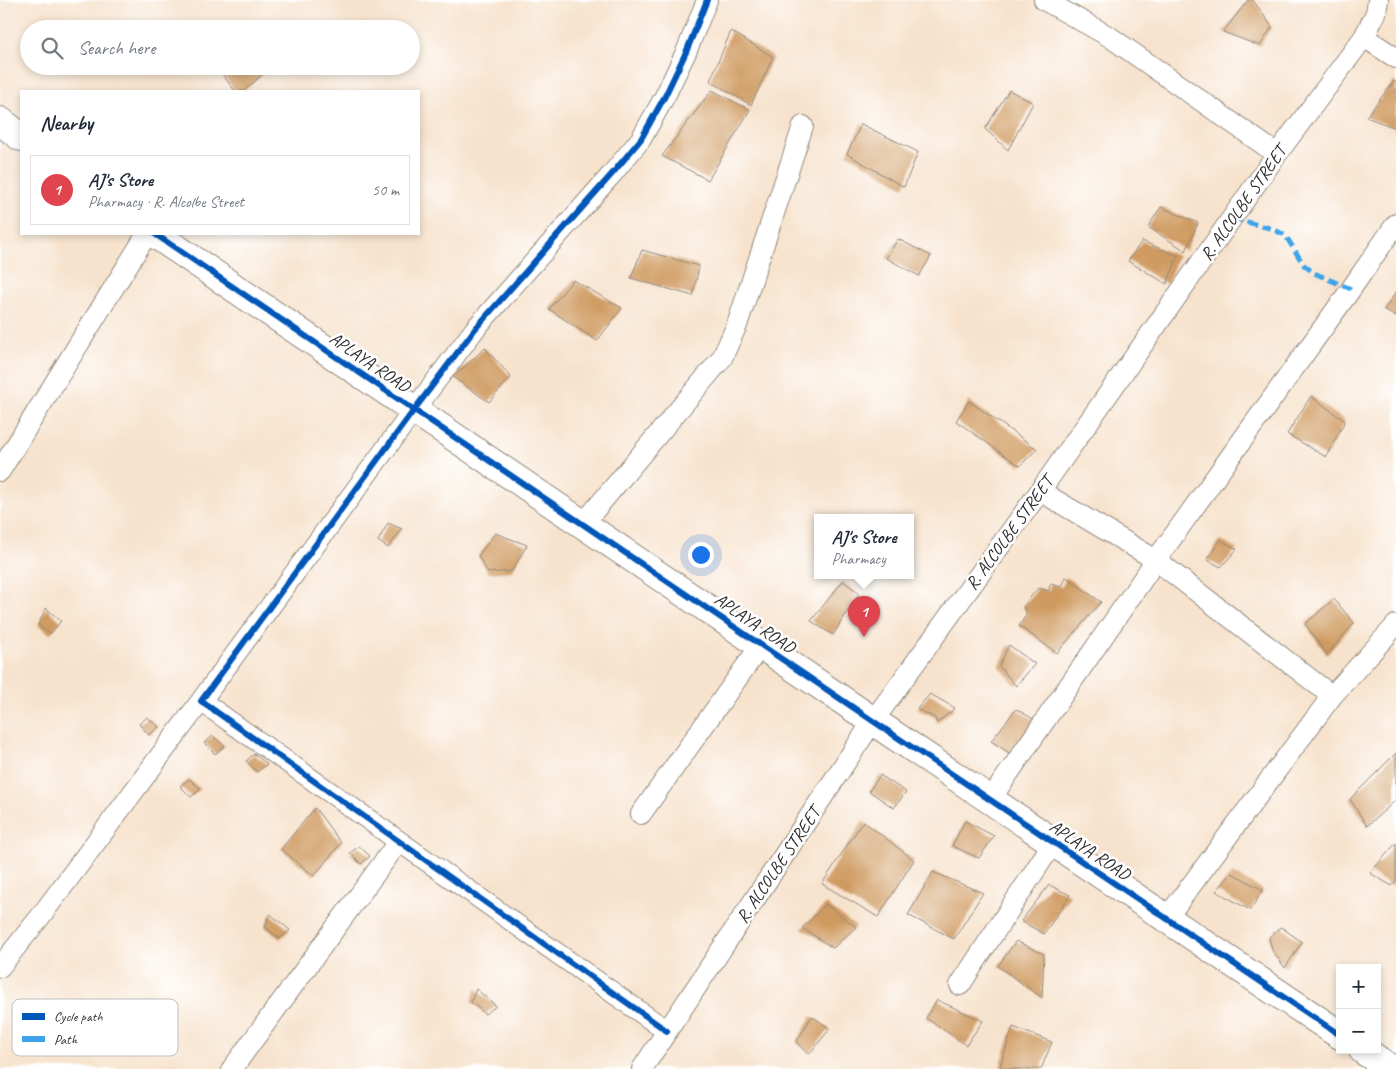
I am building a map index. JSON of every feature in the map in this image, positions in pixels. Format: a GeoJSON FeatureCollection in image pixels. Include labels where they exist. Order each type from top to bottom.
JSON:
{"type":"FeatureCollection","features":[{"type":"Feature","properties":{"kind":"street"},"geometry":{"type":"LineString","coordinates":[[0,967],[40,917],[201,701],[475,329],[641,139],[684,58],[707,0]]}},
{"type":"Feature","properties":{"kind":"street"},"geometry":{"type":"LineString","coordinates":[[1044,0],[1110,37],[1276,154]]}},
{"type":"Feature","properties":{"kind":"street","name":"R. ALCOLBE STREET"},"geometry":{"type":"LineString","coordinates":[[642,1069],[874,722],[1227,226],[1276,154],[1364,36],[1376,13],[1378,0]]}},
{"type":"Feature","properties":{"kind":"street"},"geometry":{"type":"LineString","coordinates":[[1364,36],[1396,58]]}},
{"type":"Feature","properties":{"kind":"street"},"geometry":{"type":"LineString","coordinates":[[0,121],[20,136]]}},
{"type":"Feature","properties":{"kind":"street"},"geometry":{"type":"LineString","coordinates":[[583,524],[722,358],[737,325],[803,126]]}},
{"type":"Feature","properties":{"kind":"street"},"geometry":{"type":"LineString","coordinates":[[990,800],[1156,560],[1396,224]]}},
{"type":"Feature","properties":{"kind":"street"},"geometry":{"type":"LineString","coordinates":[[0,471],[146,235]]}},
{"type":"Feature","properties":{"kind":"street","name":"APLAYA ROAD"},"geometry":{"type":"LineString","coordinates":[[156,235],[874,722],[1336,1032]]}},
{"type":"Feature","properties":{"kind":"street"},"geometry":{"type":"LineString","coordinates":[[1040,490],[1156,560],[1332,696]]}},
{"type":"Feature","properties":{"kind":"street"},"geometry":{"type":"LineString","coordinates":[[1166,919],[1332,696],[1396,625]]}},
{"type":"Feature","properties":{"kind":"street"},"geometry":{"type":"LineString","coordinates":[[641,814],[761,645]]}},
{"type":"Feature","properties":{"kind":"street"},"geometry":{"type":"LineString","coordinates":[[201,701],[667,1031]]}},
{"type":"Feature","properties":{"kind":"street"},"geometry":{"type":"LineString","coordinates":[[232,1069],[399,841]]}},
{"type":"Feature","properties":{"kind":"street"},"geometry":{"type":"LineString","coordinates":[[960,985],[1053,842]]}},
{"type":"Feature","properties":{"kind":"street"},"geometry":{"type":"LineString","coordinates":[[1369,1054],[1391,1069]]}},
{"type":"Feature","properties":{"kind":"building"},"geometry":{"type":"Polygon","coordinates":[[[1248,0],[1253,0],[1272,27],[1260,46],[1223,32],[1248,0]]]}},
{"type":"Feature","properties":{"kind":"building"},"geometry":{"type":"Polygon","coordinates":[[[731,31],[773,57],[751,105],[710,81],[731,31]]]}},
{"type":"Feature","properties":{"kind":"building"},"geometry":{"type":"Polygon","coordinates":[[[223,75],[262,75],[245,90],[234,90],[223,75]]]}},
{"type":"Feature","properties":{"kind":"building"},"geometry":{"type":"Polygon","coordinates":[[[1394,81],[1396,83],[1396,128],[1366,117],[1394,81]]]}},
{"type":"Feature","properties":{"kind":"building"},"geometry":{"type":"Polygon","coordinates":[[[712,90],[750,110],[708,180],[662,156],[712,90]]]}},
{"type":"Feature","properties":{"kind":"building"},"geometry":{"type":"Polygon","coordinates":[[[1009,90],[1033,103],[1008,150],[985,129],[1009,90]]]}},
{"type":"Feature","properties":{"kind":"building"},"geometry":{"type":"Polygon","coordinates":[[[861,124],[918,152],[904,187],[847,154],[861,124]]]}},
{"type":"Feature","properties":{"kind":"building"},"geometry":{"type":"Polygon","coordinates":[[[1161,207],[1198,223],[1186,251],[1148,227],[1161,207]]]}},
{"type":"Feature","properties":{"kind":"building"},"geometry":{"type":"Polygon","coordinates":[[[898,239],[931,256],[919,276],[886,258],[898,239]]]}},
{"type":"Feature","properties":{"kind":"building"},"geometry":{"type":"Polygon","coordinates":[[[1142,241],[1178,256],[1167,284],[1128,261],[1142,241]]]}},
{"type":"Feature","properties":{"kind":"building"},"geometry":{"type":"Polygon","coordinates":[[[642,250],[699,266],[693,296],[631,278],[642,250]]]}},
{"type":"Feature","properties":{"kind":"building"},"geometry":{"type":"Polygon","coordinates":[[[573,280],[622,308],[597,341],[549,309],[573,280]]]}},
{"type":"Feature","properties":{"kind":"building"},"geometry":{"type":"Polygon","coordinates":[[[1396,292],[1396,317],[1384,310],[1396,292]]]}},
{"type":"Feature","properties":{"kind":"building"},"geometry":{"type":"Polygon","coordinates":[[[485,348],[511,377],[489,402],[453,377],[485,348]]]}},
{"type":"Feature","properties":{"kind":"building"},"geometry":{"type":"Polygon","coordinates":[[[1311,396],[1345,421],[1326,457],[1287,434],[1311,396]]]}},
{"type":"Feature","properties":{"kind":"building"},"geometry":{"type":"Polygon","coordinates":[[[969,401],[1037,449],[1020,466],[956,421],[969,401]]]}},
{"type":"Feature","properties":{"kind":"building"},"geometry":{"type":"Polygon","coordinates":[[[388,523],[402,529],[388,548],[378,541],[388,523]]]}},
{"type":"Feature","properties":{"kind":"building"},"geometry":{"type":"Polygon","coordinates":[[[495,533],[527,545],[512,571],[488,573],[478,556],[495,533]]]}},
{"type":"Feature","properties":{"kind":"building"},"geometry":{"type":"Polygon","coordinates":[[[1220,540],[1237,549],[1221,567],[1207,560],[1220,540]]]}},
{"type":"Feature","properties":{"kind":"building"},"geometry":{"type":"Polygon","coordinates":[[[1066,577],[1101,602],[1057,653],[1019,626],[1027,614],[1023,607],[1038,588],[1049,591],[1050,584],[1062,587],[1066,577]]]}},
{"type":"Feature","properties":{"kind":"building"},"geometry":{"type":"Polygon","coordinates":[[[843,581],[859,593],[833,635],[811,621],[843,581]]]}},
{"type":"Feature","properties":{"kind":"building"},"geometry":{"type":"Polygon","coordinates":[[[1334,599],[1354,623],[1327,655],[1305,624],[1334,599]]]}},
{"type":"Feature","properties":{"kind":"building"},"geometry":{"type":"Polygon","coordinates":[[[46,608],[61,621],[50,634],[38,625],[46,608]]]}},
{"type":"Feature","properties":{"kind":"building"},"geometry":{"type":"Polygon","coordinates":[[[1009,645],[1035,664],[1016,686],[999,666],[1009,645]]]}},
{"type":"Feature","properties":{"kind":"building"},"geometry":{"type":"Polygon","coordinates":[[[930,694],[955,708],[937,723],[935,718],[917,709],[930,694]]]}},
{"type":"Feature","properties":{"kind":"building"},"geometry":{"type":"Polygon","coordinates":[[[1016,709],[1042,724],[1017,758],[991,741],[1016,709]]]}},
{"type":"Feature","properties":{"kind":"building"},"geometry":{"type":"Polygon","coordinates":[[[147,717],[159,727],[149,735],[139,724],[147,717]]]}},
{"type":"Feature","properties":{"kind":"building"},"geometry":{"type":"Polygon","coordinates":[[[213,736],[225,746],[215,754],[204,743],[213,736]]]}},
{"type":"Feature","properties":{"kind":"building"},"geometry":{"type":"Polygon","coordinates":[[[1396,753],[1396,800],[1367,826],[1350,799],[1396,753]]]}},
{"type":"Feature","properties":{"kind":"building"},"geometry":{"type":"Polygon","coordinates":[[[254,754],[267,764],[257,772],[246,761],[254,754]]]}},
{"type":"Feature","properties":{"kind":"building"},"geometry":{"type":"Polygon","coordinates":[[[880,775],[906,792],[894,808],[869,791],[880,775]]]}},
{"type":"Feature","properties":{"kind":"building"},"geometry":{"type":"Polygon","coordinates":[[[189,779],[201,789],[191,797],[180,786],[189,779]]]}},
{"type":"Feature","properties":{"kind":"building"},"geometry":{"type":"Polygon","coordinates":[[[315,808],[341,843],[314,876],[281,849],[315,808]]]}},
{"type":"Feature","properties":{"kind":"building"},"geometry":{"type":"Polygon","coordinates":[[[863,821],[914,860],[878,917],[822,884],[863,821]]]}},
{"type":"Feature","properties":{"kind":"building"},"geometry":{"type":"Polygon","coordinates":[[[965,821],[994,836],[979,858],[952,846],[965,821]]]}},
{"type":"Feature","properties":{"kind":"building"},"geometry":{"type":"Polygon","coordinates":[[[1396,843],[1396,881],[1392,886],[1370,873],[1396,843]]]}},
{"type":"Feature","properties":{"kind":"building"},"geometry":{"type":"Polygon","coordinates":[[[359,846],[370,856],[361,864],[350,853],[359,846]]]}},
{"type":"Feature","properties":{"kind":"building"},"geometry":{"type":"Polygon","coordinates":[[[933,872],[983,893],[954,939],[908,915],[933,872]]]}},
{"type":"Feature","properties":{"kind":"building"},"geometry":{"type":"Polygon","coordinates":[[[1232,873],[1263,890],[1250,910],[1216,891],[1232,873]]]}},
{"type":"Feature","properties":{"kind":"building"},"geometry":{"type":"Polygon","coordinates":[[[1049,885],[1070,895],[1044,934],[1021,921],[1049,885]]]}},
{"type":"Feature","properties":{"kind":"building"},"geometry":{"type":"Polygon","coordinates":[[[826,904],[856,927],[833,948],[802,928],[826,904]]]}},
{"type":"Feature","properties":{"kind":"building"},"geometry":{"type":"Polygon","coordinates":[[[270,914],[290,930],[280,939],[265,927],[270,914]]]}},
{"type":"Feature","properties":{"kind":"building"},"geometry":{"type":"Polygon","coordinates":[[[1281,927],[1302,942],[1285,968],[1272,950],[1269,937],[1281,927]]]}},
{"type":"Feature","properties":{"kind":"building"},"geometry":{"type":"Polygon","coordinates":[[[1016,941],[1044,954],[1042,998],[998,966],[1016,941]]]}},
{"type":"Feature","properties":{"kind":"building"},"geometry":{"type":"Polygon","coordinates":[[[476,989],[496,1006],[485,1014],[471,1002],[476,989]]]}},
{"type":"Feature","properties":{"kind":"building"},"geometry":{"type":"Polygon","coordinates":[[[937,1000],[983,1021],[966,1045],[926,1018],[937,1000]]]}},
{"type":"Feature","properties":{"kind":"building"},"geometry":{"type":"Polygon","coordinates":[[[812,1016],[830,1029],[809,1054],[796,1042],[812,1016]]]}},
{"type":"Feature","properties":{"kind":"building"},"geometry":{"type":"Polygon","coordinates":[[[1013,1027],[1052,1042],[1041,1069],[1007,1069],[1000,1066],[1013,1027]]]}},
{"type":"Feature","properties":{"kind":"marked path"},"geometry":{"type":"LineString","coordinates":[[1232,218],[1273,229],[1285,235],[1304,265],[1314,273],[1351,289]]}},
{"type":"Feature","properties":{"kind":"cycle path"},"geometry":{"type":"LineString","coordinates":[[667,1031],[201,701],[475,329],[641,139],[665,96],[687,50],[707,0]]}},
{"type":"Feature","properties":{"kind":"cycle path"},"geometry":{"type":"LineString","coordinates":[[156,235],[1336,1032]]}},
{"type":"Feature","properties":{"kind":"place","name":"AJ's Store"},"geometry":{"type":"Point","coordinates":[864,637]}}]}
